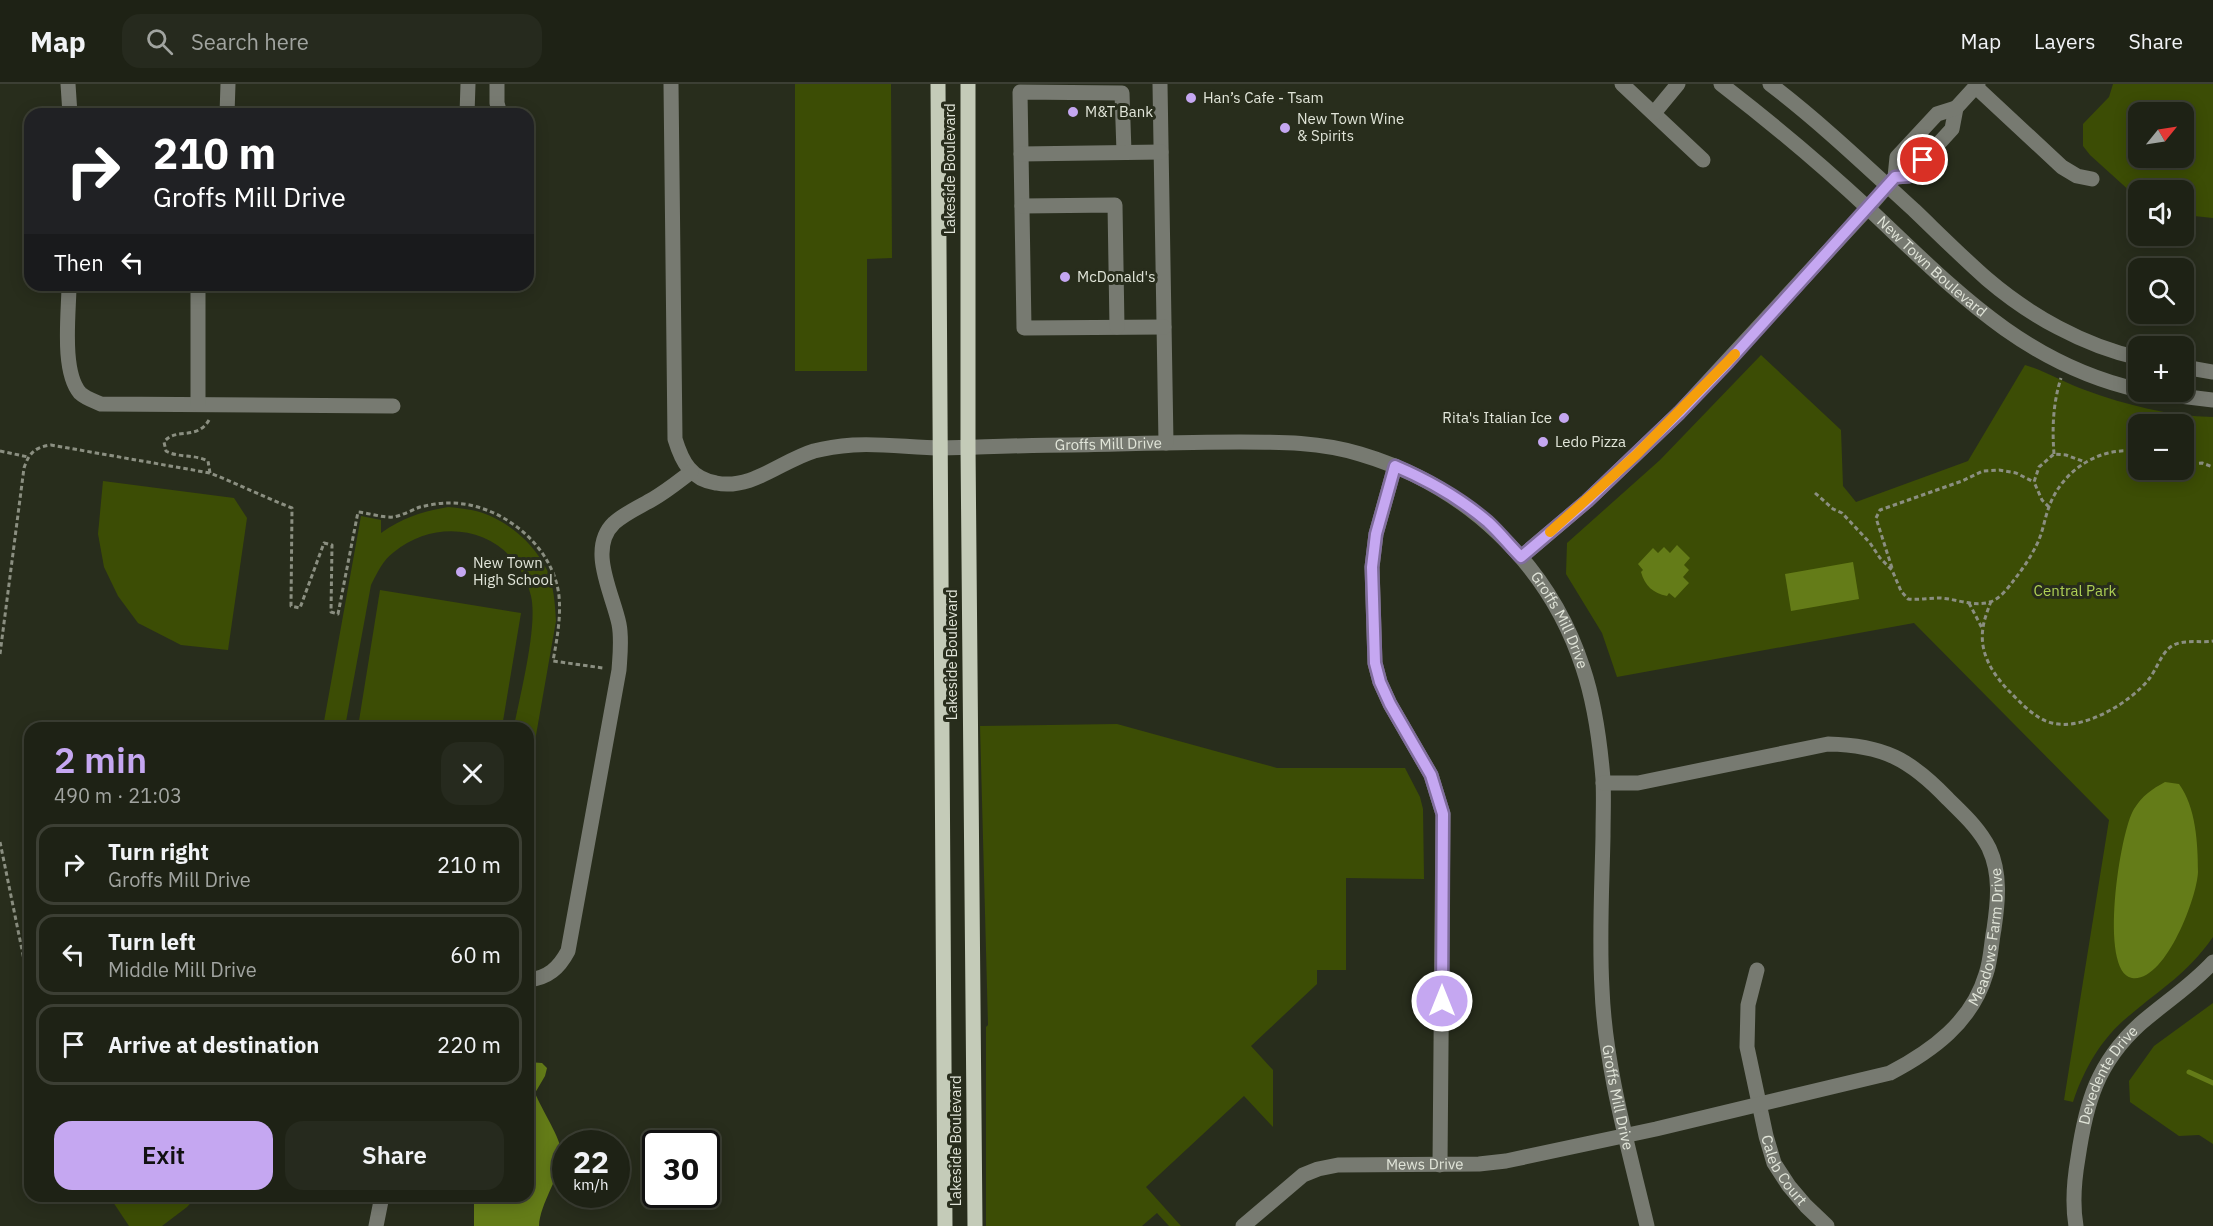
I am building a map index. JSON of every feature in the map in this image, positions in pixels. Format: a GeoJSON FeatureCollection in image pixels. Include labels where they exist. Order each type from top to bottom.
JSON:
{"type":"FeatureCollection","features":[{"type":"Feature","properties":{"kind":"main road","name":"Lakeside Boulevard"},"geometry":{"type":"LineString","coordinates":[[938,84],[945,1226]]}},
{"type":"Feature","properties":{"kind":"main road","name":"Lakeside Boulevard"},"geometry":{"type":"LineString","coordinates":[[968,84],[968,447],[975,1226]]}},
{"type":"Feature","properties":{"kind":"street"},"geometry":{"type":"LineString","coordinates":[[68,84],[70,108]]}},
{"type":"Feature","properties":{"kind":"street"},"geometry":{"type":"LineString","coordinates":[[227,108],[228,84]]}},
{"type":"Feature","properties":{"kind":"street"},"geometry":{"type":"LineString","coordinates":[[467,108],[468,84]]}},
{"type":"Feature","properties":{"kind":"street"},"geometry":{"type":"LineString","coordinates":[[497,84],[498,108]]}},
{"type":"Feature","properties":{"kind":"street"},"geometry":{"type":"LineString","coordinates":[[534,980],[540,979],[551,972],[561,963],[568,951],[619,670],[621,647],[619,625],[602,554],[607,531],[616,522],[691,472],[681,460],[675,440],[671,84]]}},
{"type":"Feature","properties":{"kind":"street"},"geometry":{"type":"LineString","coordinates":[[1160,84],[1166,443]]}},
{"type":"Feature","properties":{"kind":"street"},"geometry":{"type":"LineString","coordinates":[[1622,84],[1703,160]]}},
{"type":"Feature","properties":{"kind":"street"},"geometry":{"type":"LineString","coordinates":[[1654,112],[1678,84]]}},
{"type":"Feature","properties":{"kind":"street","name":"New Town Boulevard"},"geometry":{"type":"LineString","coordinates":[[1721,84],[1770,122],[1868,208],[1966,300],[2002,329],[2037,351],[2112,384],[2128,388]]}},
{"type":"Feature","properties":{"kind":"street","name":"New Town Boulevard"},"geometry":{"type":"LineString","coordinates":[[1770,84],[1891,181],[1987,279],[2021,304],[2086,340],[2128,356]]}},
{"type":"Feature","properties":{"kind":"street"},"geometry":{"type":"LineString","coordinates":[[1521,557],[1587,501],[1679,413],[1891,181],[1897,157],[1937,114],[1956,108],[1977,85],[2062,167],[2077,176],[2092,179]]}},
{"type":"Feature","properties":{"kind":"street"},"geometry":{"type":"LineString","coordinates":[[1124,152],[1122,93],[1020,92],[1024,328],[1164,327]]}},
{"type":"Feature","properties":{"kind":"street"},"geometry":{"type":"LineString","coordinates":[[1891,181],[1909,176],[1952,129],[1956,108]]}},
{"type":"Feature","properties":{"kind":"street"},"geometry":{"type":"LineString","coordinates":[[1021,154],[1161,152]]}},
{"type":"Feature","properties":{"kind":"street"},"geometry":{"type":"LineString","coordinates":[[1022,206],[1115,205],[1117,327]]}},
{"type":"Feature","properties":{"kind":"street"},"geometry":{"type":"LineString","coordinates":[[69,291],[69,366],[73,381],[80,393],[100,404],[393,406]]}},
{"type":"Feature","properties":{"kind":"street"},"geometry":{"type":"LineString","coordinates":[[198,291],[198,405]]}},
{"type":"Feature","properties":{"kind":"street"},"geometry":{"type":"LineString","coordinates":[[2194,369],[2213,372]]}},
{"type":"Feature","properties":{"kind":"street"},"geometry":{"type":"LineString","coordinates":[[2194,398],[2213,400]]}},
{"type":"Feature","properties":{"kind":"street","name":"Groffs Mill Drive"},"geometry":{"type":"LineString","coordinates":[[691,472],[701,479],[716,484],[733,484],[750,480],[812,452],[853,445],[940,448],[1293,442],[1340,449],[1420,476],[1456,498],[1489,523],[1521,557],[1548,594],[1568,630],[1583,668],[1594,710],[1603,783],[1602,990],[1608,1046],[1647,1226]]}},
{"type":"Feature","properties":{"kind":"street"},"geometry":{"type":"LineString","coordinates":[[1395,466],[1376,534],[1372,567],[1375,663],[1380,682],[1390,704],[1431,775],[1443,814],[1440,1165]]}},
{"type":"Feature","properties":{"kind":"street","name":"Meadows Farm Drive"},"geometry":{"type":"LineString","coordinates":[[1603,783],[1638,783],[1828,744],[1854,744],[1881,750],[1906,762],[1933,783],[1977,828],[1989,849],[1997,874],[1998,902],[1986,974],[1975,1000],[1959,1023],[1940,1042],[1910,1063],[1890,1073],[1626,1135]]}},
{"type":"Feature","properties":{"kind":"street","name":"Devedente Drive"},"geometry":{"type":"LineString","coordinates":[[2076,1226],[2073,1213],[2074,1184],[2083,1122],[2090,1097],[2102,1072],[2119,1048],[2140,1025],[2197,980],[2213,962]]}},
{"type":"Feature","properties":{"kind":"street","name":"Caleb Court"},"geometry":{"type":"LineString","coordinates":[[1757,970],[1748,1005],[1747,1047],[1766,1137],[1774,1163],[1794,1193],[1827,1226]]}},
{"type":"Feature","properties":{"kind":"street","name":"Mews Drive"},"geometry":{"type":"LineString","coordinates":[[1243,1226],[1302,1175],[1318,1169],[1338,1165],[1479,1164],[1506,1161],[1626,1135]]}},
{"type":"Feature","properties":{"kind":"street"},"geometry":{"type":"LineString","coordinates":[[376,1226],[381,1202]]}},
{"type":"Feature","properties":{"kind":"path"},"geometry":{"type":"LineString","coordinates":[[2054,454],[2052,427],[2057,391],[2066,364]]}},
{"type":"Feature","properties":{"kind":"path"},"geometry":{"type":"LineString","coordinates":[[210,473],[208,461],[185,454],[174,455],[165,451],[164,442],[172,435],[190,434],[201,430],[216,405]]}},
{"type":"Feature","properties":{"kind":"path"},"geometry":{"type":"LineString","coordinates":[[0,654],[24,468],[28,457],[41,446],[51,445],[210,473],[292,508],[291,606],[300,608],[324,543],[332,545],[331,612],[338,614],[358,512],[394,517],[422,507],[448,503],[477,506],[503,517],[520,530],[537,548],[550,569],[559,594],[560,621],[554,661],[619,670]]}},
{"type":"Feature","properties":{"kind":"path"},"geometry":{"type":"LineString","coordinates":[[0,451],[28,457]]}},
{"type":"Feature","properties":{"kind":"path"},"geometry":{"type":"LineString","coordinates":[[1982,628],[1991,602],[2008,588],[2028,561],[2044,527],[2049,507],[2064,481],[2085,462],[2097,456],[2113,451],[2128,452]]}},
{"type":"Feature","properties":{"kind":"path"},"geometry":{"type":"LineString","coordinates":[[2049,507],[2038,493],[2034,482],[2039,467],[2054,454],[2066,455],[2085,462]]}},
{"type":"Feature","properties":{"kind":"path"},"geometry":{"type":"LineString","coordinates":[[2194,463],[2202,463],[2213,467]]}},
{"type":"Feature","properties":{"kind":"path"},"geometry":{"type":"LineString","coordinates":[[1991,602],[1969,603],[1940,598],[1908,599],[1900,591],[1883,547],[1876,518],[1880,510],[1962,481],[1983,471],[2000,470],[2016,473],[2034,482]]}},
{"type":"Feature","properties":{"kind":"path"},"geometry":{"type":"LineString","coordinates":[[1815,493],[1833,509],[1842,513],[1892,570]]}},
{"type":"Feature","properties":{"kind":"path"},"geometry":{"type":"LineString","coordinates":[[1969,603],[1982,628],[1986,659],[1993,672],[2028,709],[2052,723],[2071,724],[2087,721],[2121,702],[2148,680],[2167,650],[2175,644],[2213,641]]}},
{"type":"Feature","properties":{"kind":"path"},"geometry":{"type":"LineString","coordinates":[[0,842],[24,959]]}},
{"type":"Feature","properties":{"kind":"green space"},"geometry":{"type":"Polygon","coordinates":[[[795,84],[891,84],[892,258],[867,259],[867,371],[795,371],[795,84]]]}},
{"type":"Feature","properties":{"kind":"green space"},"geometry":{"type":"Polygon","coordinates":[[[2113,84],[2213,84],[2213,218],[2194,216],[2194,180],[2128,180],[2128,189],[2083,146],[2083,124],[2109,97],[2113,84]]]}},
{"type":"Feature","properties":{"kind":"green space","name":"Central Park"},"geometry":{"type":"Polygon","coordinates":[[[1761,355],[1841,430],[1843,486],[1856,502],[1968,461],[2025,365],[2116,400],[2180,414],[2128,414],[2128,480],[2194,480],[2194,415],[2213,417],[2213,937],[2184,971],[2111,1033],[2088,1066],[2073,1102],[2064,1100],[2109,820],[1914,623],[1617,677],[1602,633],[1566,574],[1567,543],[1660,460],[1761,355]]]}},
{"type":"Feature","properties":{"kind":"green space"},"geometry":{"type":"Polygon","coordinates":[[[103,481],[234,498],[247,518],[228,650],[181,645],[138,623],[118,596],[104,567],[98,534],[103,481]]]}},
{"type":"Feature","properties":{"kind":"green space"},"geometry":{"type":"Polygon","coordinates":[[[448,507],[476,511],[498,520],[526,541],[547,570],[555,602],[556,621],[534,747],[534,722],[515,722],[530,642],[533,609],[523,574],[510,556],[494,543],[476,535],[455,531],[434,533],[414,540],[394,552],[381,567],[371,585],[346,722],[324,722],[361,516],[381,520],[381,533],[397,523],[429,511],[448,507]]]}},
{"type":"Feature","properties":{"kind":"green space"},"geometry":{"type":"Polygon","coordinates":[[[380,590],[521,613],[503,722],[359,722],[380,590]]]}},
{"type":"Feature","properties":{"kind":"green space"},"geometry":{"type":"Polygon","coordinates":[[[1117,724],[1277,768],[1405,768],[1420,797],[1423,809],[1424,879],[1346,878],[1346,970],[1317,970],[1317,984],[1251,1046],[1273,1070],[1273,1127],[1244,1096],[1146,1187],[1181,1226],[1169,1226],[1157,1213],[1142,1226],[986,1226],[986,1027],[988,1025],[980,726],[1117,724]]]}},
{"type":"Feature","properties":{"kind":"green space"},"geometry":{"type":"Polygon","coordinates":[[[2213,1003],[2213,1144],[2199,1135],[2179,1136],[2130,1102],[2129,1081],[2154,1046],[2213,1003]]]}},
{"type":"Feature","properties":{"kind":"green space"},"geometry":{"type":"Polygon","coordinates":[[[113,1202],[192,1202],[162,1226],[129,1226],[113,1202]]]}},
{"type":"Feature","properties":{"kind":"shaded area"},"geometry":{"type":"Polygon","coordinates":[[[1677,545],[1690,558],[1684,565],[1689,570],[1683,577],[1689,583],[1675,598],[1669,593],[1667,596],[1650,588],[1638,564],[1653,548],[1658,553],[1664,547],[1670,553],[1677,545]]]}},
{"type":"Feature","properties":{"kind":"shaded area"},"geometry":{"type":"Polygon","coordinates":[[[1853,562],[1859,599],[1791,611],[1785,574],[1853,562]]]}},
{"type":"Feature","properties":{"kind":"shaded area"},"geometry":{"type":"Polygon","coordinates":[[[2165,782],[2179,784],[2189,804],[2196,838],[2198,872],[2196,884],[2185,918],[2167,954],[2144,976],[2132,978],[2122,970],[2116,952],[2114,928],[2118,871],[2128,822],[2134,809],[2148,793],[2165,782]]]}},
{"type":"Feature","properties":{"kind":"shaded area"},"geometry":{"type":"Polygon","coordinates":[[[534,1062],[542,1063],[547,1068],[535,1093],[553,1130],[552,1186],[540,1216],[539,1226],[474,1226],[474,1202],[534,1202],[534,1062]]]}},
{"type":"Feature","properties":{"kind":"waterway"},"geometry":{"type":"LineString","coordinates":[[2189,1072],[2213,1083]]}},
{"type":"Feature","properties":{"kind":"slow traffic"},"geometry":{"type":"LineString","coordinates":[[1550,532],[1636,455],[1735,354]]}},
{"type":"Feature","properties":{"kind":"place","name":"Han’s Cafe - Tsam"},"geometry":{"type":"Point","coordinates":[1191,98]}},
{"type":"Feature","properties":{"kind":"place","name":"M&T Bank"},"geometry":{"type":"Point","coordinates":[1073,112]}},
{"type":"Feature","properties":{"kind":"place","name":"New Town Wine & Spirits"},"geometry":{"type":"Point","coordinates":[1285,128]}},
{"type":"Feature","properties":{"kind":"place","name":"McDonald's"},"geometry":{"type":"Point","coordinates":[1065,277]}},
{"type":"Feature","properties":{"kind":"place","name":"Rita's Italian Ice"},"geometry":{"type":"Point","coordinates":[1564,418]}},
{"type":"Feature","properties":{"kind":"place","name":"Ledo Pizza"},"geometry":{"type":"Point","coordinates":[1543,442]}},
{"type":"Feature","properties":{"kind":"place","name":"New Town High School"},"geometry":{"type":"Point","coordinates":[461,572]}},
{"type":"Feature","properties":{"kind":"route"},"geometry":{"type":"LineString","coordinates":[[1442,1001],[1443,814],[1431,775],[1390,704],[1380,682],[1375,663],[1372,567],[1376,534],[1395,466],[1420,476],[1456,498],[1489,523],[1521,557],[1587,501],[1679,413],[1895,177],[1909,176],[1923,160]]}}]}
